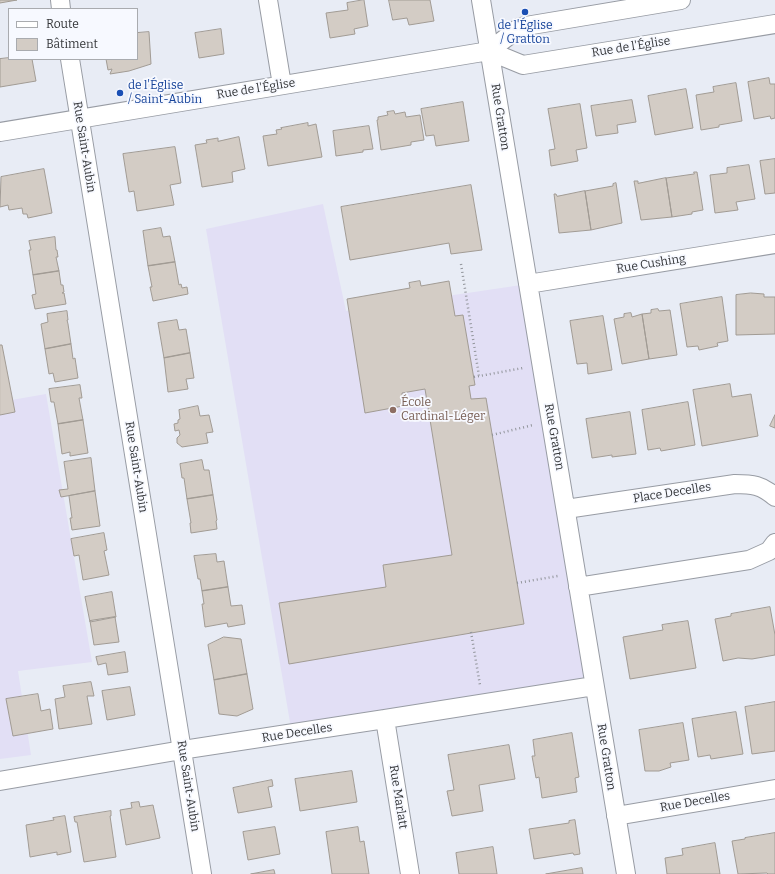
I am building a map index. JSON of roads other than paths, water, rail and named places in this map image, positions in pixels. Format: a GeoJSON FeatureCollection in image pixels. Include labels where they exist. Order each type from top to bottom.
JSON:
{"type":"FeatureCollection","features":[{"type":"Feature","properties":{"kind":"street"},"geometry":{"type":"LineString","coordinates":[[268,0],[282,85]]}},
{"type":"Feature","properties":{"kind":"street","name":"Rue Gratton"},"geometry":{"type":"LineString","coordinates":[[481,0],[626,874]]}},
{"type":"Feature","properties":{"kind":"street","name":"Rue de l'Église"},"geometry":{"type":"LineString","coordinates":[[0,132],[489,51],[520,27],[681,0]]}},
{"type":"Feature","properties":{"kind":"street","name":"Rue de l'Église"},"geometry":{"type":"LineString","coordinates":[[489,51],[523,65],[775,24]]}},
{"type":"Feature","properties":{"kind":"street","name":"Rue Saint-Aubin"},"geometry":{"type":"LineString","coordinates":[[70,60],[202,874]]}},
{"type":"Feature","properties":{"kind":"street","name":"Rue Cushing"},"geometry":{"type":"LineString","coordinates":[[528,284],[775,244]]}},
{"type":"Feature","properties":{"kind":"street","name":"Place Decelles"},"geometry":{"type":"LineString","coordinates":[[566,509],[735,484],[750,484],[766,489],[775,497]]}},
{"type":"Feature","properties":{"kind":"street"},"geometry":{"type":"LineString","coordinates":[[578,586],[749,560],[769,551],[775,543]]}},
{"type":"Feature","properties":{"kind":"street","name":"Rue Decelles"},"geometry":{"type":"LineString","coordinates":[[0,781],[182,750],[594,686]]}},
{"type":"Feature","properties":{"kind":"street","name":"Rue Marlatt"},"geometry":{"type":"LineString","coordinates":[[385,719],[410,874]]}},
{"type":"Feature","properties":{"kind":"street","name":"Rue Decelles"},"geometry":{"type":"LineString","coordinates":[[616,816],[775,789]]}},
{"type":"Feature","properties":{"kind":"place","name":"de l'Église / Gratton"},"geometry":{"type":"Point","coordinates":[525,12]}},
{"type":"Feature","properties":{"kind":"place","name":"de l'Église / Saint-Aubin"},"geometry":{"type":"Point","coordinates":[120,93]}},
{"type":"Feature","properties":{"kind":"place","name":"École Cardinal-Léger"},"geometry":{"type":"Point","coordinates":[393,410]}}]}
